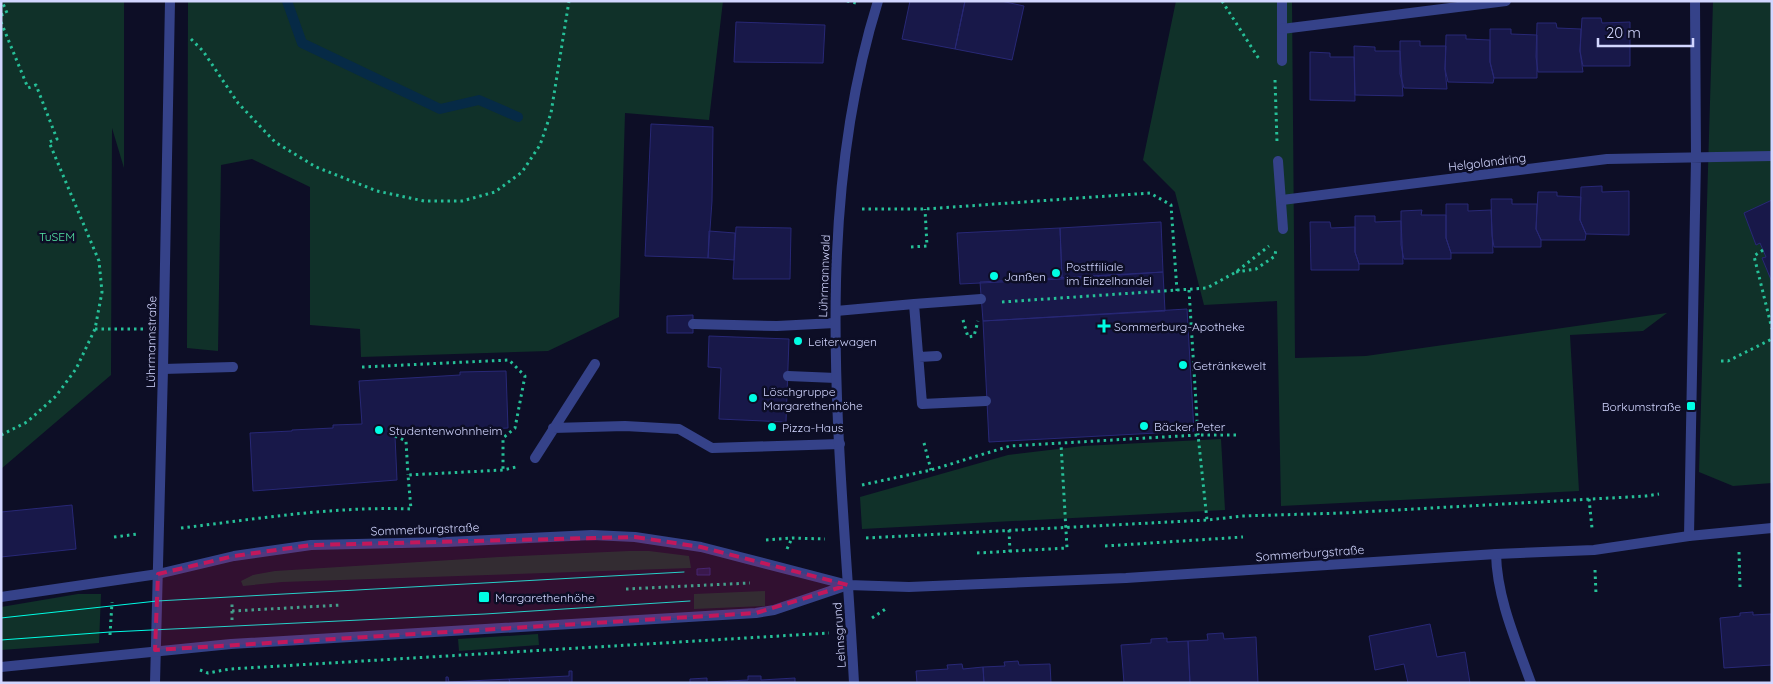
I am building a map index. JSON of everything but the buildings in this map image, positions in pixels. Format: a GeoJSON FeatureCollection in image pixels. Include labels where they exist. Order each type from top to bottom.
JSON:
{"type":"FeatureCollection","features":[{"type":"Feature","properties":{"kind":"street","name":"Lührmannstraße"},"geometry":{"type":"LineString","coordinates":[[155,683],[170,1]]}},
{"type":"Feature","properties":{"kind":"street","name":"Lührmannwald"},"geometry":{"type":"LineString","coordinates":[[848,585],[836,378],[837,257],[848,138],[860,70],[878,1]]}},
{"type":"Feature","properties":{"kind":"street"},"geometry":{"type":"LineString","coordinates":[[1282,1],[1282,60]]}},
{"type":"Feature","properties":{"kind":"street"},"geometry":{"type":"LineString","coordinates":[[1282,30],[1506,1]]}},
{"type":"Feature","properties":{"kind":"street"},"geometry":{"type":"LineString","coordinates":[[1689,536],[1696,158],[1695,1]]}},
{"type":"Feature","properties":{"kind":"street"},"geometry":{"type":"LineString","coordinates":[[1696,158],[1772,156]]}},
{"type":"Feature","properties":{"kind":"street","name":"Helgolandring"},"geometry":{"type":"LineString","coordinates":[[1282,200],[1607,159],[1696,158]]}},
{"type":"Feature","properties":{"kind":"street"},"geometry":{"type":"LineString","coordinates":[[1278,161],[1283,228]]}},
{"type":"Feature","properties":{"kind":"street"},"geometry":{"type":"LineString","coordinates":[[836,311],[981,299]]}},
{"type":"Feature","properties":{"kind":"street"},"geometry":{"type":"LineString","coordinates":[[914,304],[922,404],[986,401]]}},
{"type":"Feature","properties":{"kind":"street"},"geometry":{"type":"LineString","coordinates":[[693,324],[777,326],[835,322]]}},
{"type":"Feature","properties":{"kind":"street"},"geometry":{"type":"LineString","coordinates":[[919,357],[937,356]]}},
{"type":"Feature","properties":{"kind":"street"},"geometry":{"type":"LineString","coordinates":[[535,458],[595,364]]}},
{"type":"Feature","properties":{"kind":"street"},"geometry":{"type":"LineString","coordinates":[[163,369],[233,367]]}},
{"type":"Feature","properties":{"kind":"street"},"geometry":{"type":"LineString","coordinates":[[788,376],[836,378]]}},
{"type":"Feature","properties":{"kind":"street"},"geometry":{"type":"LineString","coordinates":[[553,428],[625,426],[679,429],[712,448],[840,444]]}},
{"type":"Feature","properties":{"kind":"street","name":"Sommerburgstraße"},"geometry":{"type":"LineString","coordinates":[[1,597],[158,574],[234,556],[311,545],[446,542],[592,535],[635,537],[701,547],[848,585],[909,587],[1091,580],[1496,554],[1594,550],[1689,536],[1772,528]]}},
{"type":"Feature","properties":{"kind":"street"},"geometry":{"type":"LineString","coordinates":[[1496,554],[1497,575],[1503,599],[1531,683]]}},
{"type":"Feature","properties":{"kind":"street","name":"Sommerburgstraße"},"geometry":{"type":"LineString","coordinates":[[1,667],[241,643],[756,613],[774,610],[848,585]]}},
{"type":"Feature","properties":{"kind":"street","name":"Lehnsgrund"},"geometry":{"type":"LineString","coordinates":[[848,585],[854,683]]}},
{"type":"Feature","properties":{"kind":"path"},"geometry":{"type":"LineString","coordinates":[[1,15],[7,13],[2,1]]}},
{"type":"Feature","properties":{"kind":"path"},"geometry":{"type":"LineString","coordinates":[[170,14],[202,52],[238,103],[276,142],[316,167],[377,191],[424,201],[462,201],[496,192],[522,172],[540,146],[551,113],[570,1]]}},
{"type":"Feature","properties":{"kind":"path"},"geometry":{"type":"LineString","coordinates":[[1222,1],[1261,62]]}},
{"type":"Feature","properties":{"kind":"path"},"geometry":{"type":"LineString","coordinates":[[1,22],[28,88],[36,86],[57,139],[49,142],[98,261],[102,292],[95,329],[76,369],[56,396],[27,422],[1,435]]}},
{"type":"Feature","properties":{"kind":"path"},"geometry":{"type":"LineString","coordinates":[[1270,74],[1275,80],[1278,161]]}},
{"type":"Feature","properties":{"kind":"path"},"geometry":{"type":"LineString","coordinates":[[840,209],[925,209],[1150,193],[1171,205],[1177,291]]}},
{"type":"Feature","properties":{"kind":"path"},"geometry":{"type":"LineString","coordinates":[[911,247],[927,246],[925,209]]}},
{"type":"Feature","properties":{"kind":"path"},"geometry":{"type":"LineString","coordinates":[[1236,272],[1256,269],[1276,256],[1276,241]]}},
{"type":"Feature","properties":{"kind":"path"},"geometry":{"type":"LineString","coordinates":[[996,302],[1207,288],[1236,272],[1267,247]]}},
{"type":"Feature","properties":{"kind":"path"},"geometry":{"type":"LineString","coordinates":[[1762,250],[1754,256],[1772,329]]}},
{"type":"Feature","properties":{"kind":"path"},"geometry":{"type":"LineString","coordinates":[[1189,290],[1198,435],[1207,520]]}},
{"type":"Feature","properties":{"kind":"path"},"geometry":{"type":"LineString","coordinates":[[963,320],[968,336],[974,336]]}},
{"type":"Feature","properties":{"kind":"path"},"geometry":{"type":"LineString","coordinates":[[95,329],[164,330]]}},
{"type":"Feature","properties":{"kind":"path"},"geometry":{"type":"LineString","coordinates":[[1721,361],[1728,362],[1772,339]]}},
{"type":"Feature","properties":{"kind":"path"},"geometry":{"type":"LineString","coordinates":[[362,367],[509,360],[525,376],[515,428],[503,438],[503,470]]}},
{"type":"Feature","properties":{"kind":"path"},"geometry":{"type":"LineString","coordinates":[[872,483],[932,470],[1010,446],[1198,435],[1237,435]]}},
{"type":"Feature","properties":{"kind":"path"},"geometry":{"type":"LineString","coordinates":[[114,537],[292,514],[383,508],[411,509],[406,441],[395,436]]}},
{"type":"Feature","properties":{"kind":"path"},"geometry":{"type":"LineString","coordinates":[[924,443],[932,470]]}},
{"type":"Feature","properties":{"kind":"path"},"geometry":{"type":"LineString","coordinates":[[977,553],[1067,548],[1061,444]]}},
{"type":"Feature","properties":{"kind":"path"},"geometry":{"type":"LineString","coordinates":[[408,475],[503,470],[518,467],[535,458]]}},
{"type":"Feature","properties":{"kind":"path"},"geometry":{"type":"LineString","coordinates":[[844,539],[1207,520],[1242,516],[1343,513],[1636,497],[1659,494]]}},
{"type":"Feature","properties":{"kind":"path"},"geometry":{"type":"LineString","coordinates":[[1009,530],[1010,552]]}},
{"type":"Feature","properties":{"kind":"path"},"geometry":{"type":"LineString","coordinates":[[1738,530],[1740,586]]}},
{"type":"Feature","properties":{"kind":"path"},"geometry":{"type":"LineString","coordinates":[[1105,546],[1243,537]]}},
{"type":"Feature","properties":{"kind":"path"},"geometry":{"type":"LineString","coordinates":[[111,656],[113,580]]}},
{"type":"Feature","properties":{"kind":"path"},"geometry":{"type":"LineString","coordinates":[[626,589],[754,583]]}},
{"type":"Feature","properties":{"kind":"path"},"geometry":{"type":"LineString","coordinates":[[232,602],[232,620]]}},
{"type":"Feature","properties":{"kind":"path"},"geometry":{"type":"LineString","coordinates":[[232,611],[342,605]]}},
{"type":"Feature","properties":{"kind":"path"},"geometry":{"type":"LineString","coordinates":[[199,669],[208,673],[230,669],[852,632]]}},
{"type":"Feature","properties":{"kind":"highlighted area"},"geometry":{"type":"Polygon","coordinates":[[[635,537],[701,547],[848,585],[756,613],[155,650],[158,574],[234,556],[311,545],[635,537]]]}},
{"type":"Feature","properties":{"kind":"green space","name":"TuSEM"},"geometry":{"type":"Polygon","coordinates":[[[1,1],[124,1],[124,168],[112,128],[111,375],[1,469],[1,1]]]}},
{"type":"Feature","properties":{"kind":"green space"},"geometry":{"type":"Polygon","coordinates":[[[188,1],[723,1],[709,120],[625,113],[619,317],[548,351],[361,357],[360,329],[310,325],[310,187],[252,159],[221,165],[218,351],[187,348],[188,1]]]}},
{"type":"Feature","properties":{"kind":"green space"},"geometry":{"type":"Polygon","coordinates":[[[1176,1],[1292,1],[1295,358],[1366,356],[1667,313],[1643,331],[1570,335],[1579,491],[1281,506],[1277,301],[1204,305],[1175,192],[1143,160],[1176,1]]]}},
{"type":"Feature","properties":{"kind":"green space"},"geometry":{"type":"Polygon","coordinates":[[[1713,1],[1772,1],[1772,483],[1733,486],[1699,472],[1713,1]]]}},
{"type":"Feature","properties":{"kind":"green space"},"geometry":{"type":"Polygon","coordinates":[[[1221,439],[1225,510],[862,529],[860,497],[1008,455],[1083,446],[1221,439]]]}},
{"type":"Feature","properties":{"kind":"green space"},"geometry":{"type":"Polygon","coordinates":[[[649,551],[689,556],[691,568],[282,582],[243,586],[241,581],[253,575],[275,571],[649,551]]]}},
{"type":"Feature","properties":{"kind":"green space"},"geometry":{"type":"Polygon","coordinates":[[[765,591],[765,606],[694,609],[694,594],[765,591]]]}},
{"type":"Feature","properties":{"kind":"green space"},"geometry":{"type":"Polygon","coordinates":[[[78,594],[101,594],[99,643],[1,650],[1,607],[78,594]]]}},
{"type":"Feature","properties":{"kind":"green space"},"geometry":{"type":"Polygon","coordinates":[[[538,634],[539,645],[459,651],[458,639],[538,634]]]}},
{"type":"Feature","properties":{"kind":"waterway"},"geometry":{"type":"LineString","coordinates":[[287,1],[302,43],[440,109],[479,100],[518,117]]}},
{"type":"Feature","properties":{"kind":"tram line"},"geometry":{"type":"LineString","coordinates":[[1,618],[157,601],[684,572]]}},
{"type":"Feature","properties":{"kind":"tram line"},"geometry":{"type":"LineString","coordinates":[[1,640],[110,632],[485,614],[690,601]]}},
{"type":"Feature","properties":{"kind":"place","name":"Postffiliale im Einzelhandel"},"geometry":{"type":"Point","coordinates":[1056,273]}},
{"type":"Feature","properties":{"kind":"place","name":"Janßen"},"geometry":{"type":"Point","coordinates":[994,276]}},
{"type":"Feature","properties":{"kind":"place","name":"Sommerburg-Apotheke"},"geometry":{"type":"Point","coordinates":[1104,326]}},
{"type":"Feature","properties":{"kind":"place","name":"Leiterwagen"},"geometry":{"type":"Point","coordinates":[798,341]}},
{"type":"Feature","properties":{"kind":"place","name":"Getränkewelt"},"geometry":{"type":"Point","coordinates":[1183,365]}},
{"type":"Feature","properties":{"kind":"place","name":"Löschgruppe Margarethenhöhe"},"geometry":{"type":"Point","coordinates":[753,398]}},
{"type":"Feature","properties":{"kind":"place","name":"Borkumstraße"},"geometry":{"type":"Point","coordinates":[1691,406]}},
{"type":"Feature","properties":{"kind":"place","name":"Bäcker Peter"},"geometry":{"type":"Point","coordinates":[1144,426]}},
{"type":"Feature","properties":{"kind":"place","name":"Pizza-Haus"},"geometry":{"type":"Point","coordinates":[772,427]}},
{"type":"Feature","properties":{"kind":"place","name":"Studentenwohnheim"},"geometry":{"type":"Point","coordinates":[379,430]}},
{"type":"Feature","properties":{"kind":"place","name":"Margarethenhöhe"},"geometry":{"type":"Point","coordinates":[484,597]}}]}
